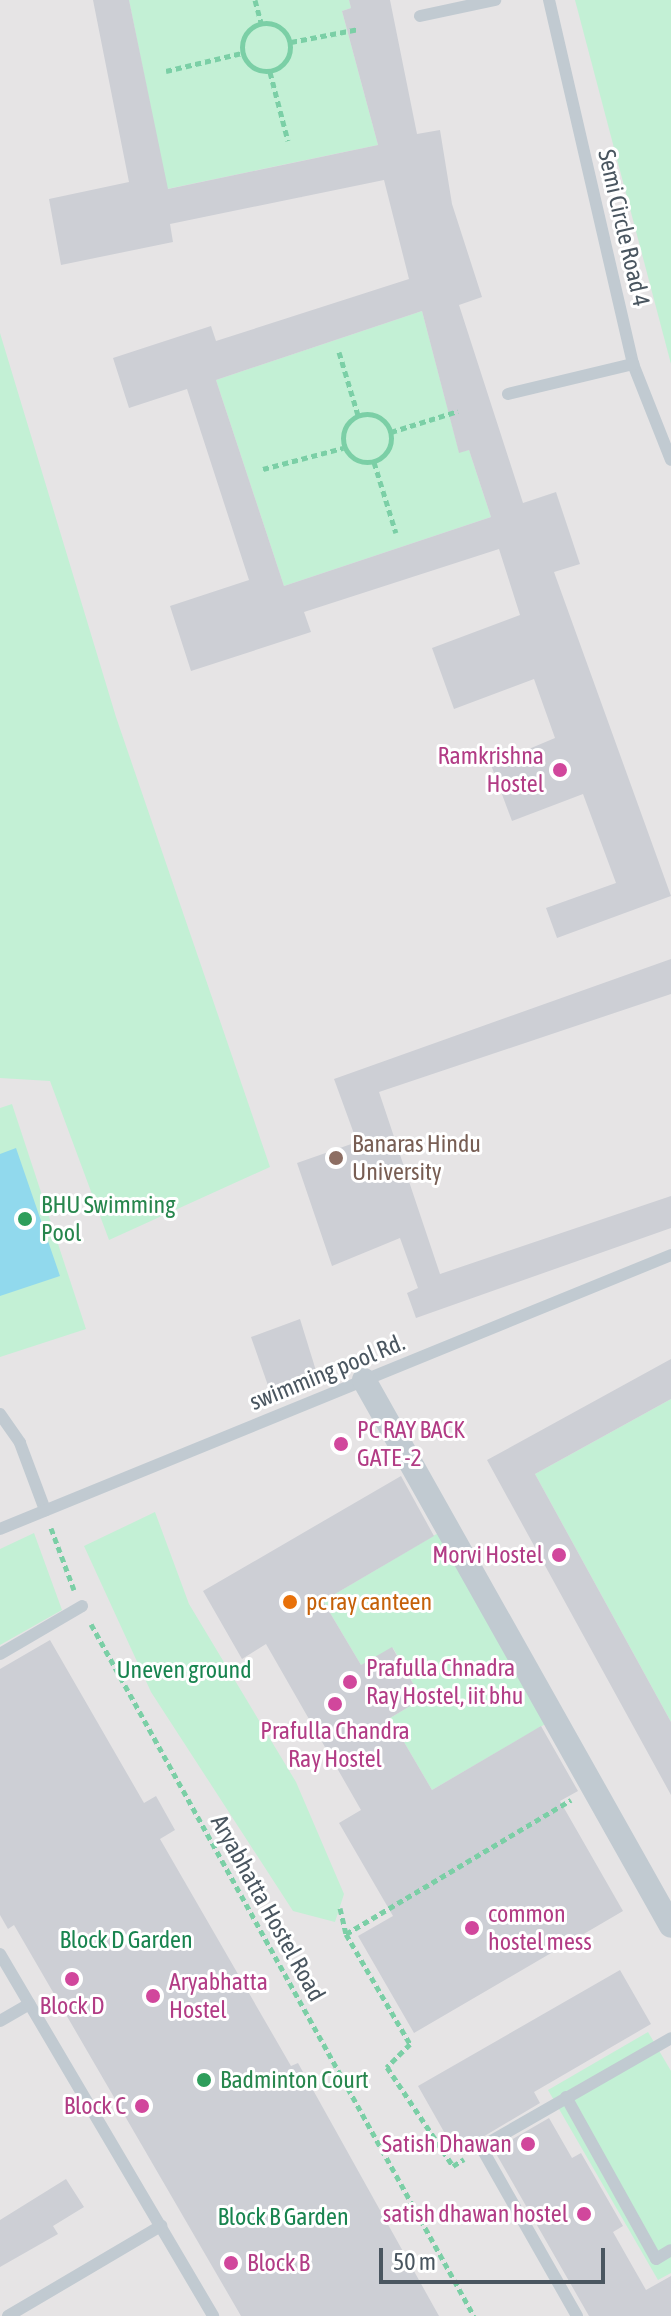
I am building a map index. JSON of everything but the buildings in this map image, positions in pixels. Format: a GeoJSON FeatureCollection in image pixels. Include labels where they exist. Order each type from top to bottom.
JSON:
{"type":"FeatureCollection","features":[{"type":"Feature","properties":{"kind":"street"},"geometry":{"type":"LineString","coordinates":[[364,1380],[671,1926]]}},
{"type":"Feature","properties":{"kind":"lane"},"geometry":{"type":"LineString","coordinates":[[420,16],[495,0]]}},
{"type":"Feature","properties":{"kind":"lane","name":"Semi Circle Road 4"},"geometry":{"type":"LineString","coordinates":[[549,0],[633,364],[671,460]]}},
{"type":"Feature","properties":{"kind":"lane"},"geometry":{"type":"LineString","coordinates":[[508,394],[633,364]]}},
{"type":"Feature","properties":{"kind":"lane","name":"swimming pool Rd."},"geometry":{"type":"LineString","coordinates":[[0,1529],[671,1255]]}},
{"type":"Feature","properties":{"kind":"lane"},"geometry":{"type":"LineString","coordinates":[[0,1414],[20,1443],[45,1510]]}},
{"type":"Feature","properties":{"kind":"lane"},"geometry":{"type":"LineString","coordinates":[[0,1654],[82,1606]]}},
{"type":"Feature","properties":{"kind":"lane"},"geometry":{"type":"LineString","coordinates":[[0,1954],[213,2316]]}},
{"type":"Feature","properties":{"kind":"lane"},"geometry":{"type":"LineString","coordinates":[[0,2021],[29,2004]]}},
{"type":"Feature","properties":{"kind":"lane"},"geometry":{"type":"LineString","coordinates":[[577,2316],[481,2147],[671,2038]]}},
{"type":"Feature","properties":{"kind":"lane"},"geometry":{"type":"LineString","coordinates":[[566,2097],[656,2259],[671,2250]]}},
{"type":"Feature","properties":{"kind":"lane"},"geometry":{"type":"LineString","coordinates":[[8,2316],[161,2226]]}},
{"type":"Feature","properties":{"kind":"path"},"geometry":{"type":"LineString","coordinates":[[255,0],[261,23]]}},
{"type":"Feature","properties":{"kind":"path"},"geometry":{"type":"LineString","coordinates":[[261,23],[280,26],[291,42],[286,61],[270,72],[252,67],[242,53],[245,34],[261,23]]}},
{"type":"Feature","properties":{"kind":"path"},"geometry":{"type":"LineString","coordinates":[[291,42],[359,29]]}},
{"type":"Feature","properties":{"kind":"path"},"geometry":{"type":"LineString","coordinates":[[166,71],[242,53]]}},
{"type":"Feature","properties":{"kind":"path"},"geometry":{"type":"LineString","coordinates":[[270,72],[288,141]]}},
{"type":"Feature","properties":{"kind":"path"},"geometry":{"type":"LineString","coordinates":[[339,352],[358,415]]}},
{"type":"Feature","properties":{"kind":"path"},"geometry":{"type":"LineString","coordinates":[[391,432],[458,411]]}},
{"type":"Feature","properties":{"kind":"path"},"geometry":{"type":"LineString","coordinates":[[358,415],[378,416],[391,432],[388,450],[374,462],[356,460],[343,448],[344,428],[358,415]]}},
{"type":"Feature","properties":{"kind":"path"},"geometry":{"type":"LineString","coordinates":[[263,469],[343,448]]}},
{"type":"Feature","properties":{"kind":"path"},"geometry":{"type":"LineString","coordinates":[[374,462],[396,533]]}},
{"type":"Feature","properties":{"kind":"path","name":"Aryabhatta Hostel Road"},"geometry":{"type":"LineString","coordinates":[[45,1510],[82,1606],[474,2316]]}},
{"type":"Feature","properties":{"kind":"path"},"geometry":{"type":"LineString","coordinates":[[346,1934],[593,1787]]}},
{"type":"Feature","properties":{"kind":"path"},"geometry":{"type":"LineString","coordinates":[[340,1908],[346,1934],[410,2044],[387,2067],[453,2166],[481,2147]]}},
{"type":"Feature","properties":{"kind":"shaded area","name":"Banaras Hindu University"},"geometry":{"type":"Polygon","coordinates":[[[0,0],[671,0],[671,2316],[0,2316],[0,0]]]}},
{"type":"Feature","properties":{"kind":"green space"},"geometry":{"type":"Polygon","coordinates":[[[129,0],[349,0],[351,8],[342,11],[378,145],[167,189],[129,0]]]}},
{"type":"Feature","properties":{"kind":"green space"},"geometry":{"type":"Polygon","coordinates":[[[575,0],[671,0],[671,364],[575,0]]]}},
{"type":"Feature","properties":{"kind":"green space"},"geometry":{"type":"Polygon","coordinates":[[[422,311],[459,452],[469,450],[491,517],[284,586],[216,380],[422,311]]]}},
{"type":"Feature","properties":{"kind":"green space"},"geometry":{"type":"Polygon","coordinates":[[[0,333],[116,717],[270,1167],[109,1240],[50,1081],[0,1078],[0,333]]]}},
{"type":"Feature","properties":{"kind":"green space","name":"BHU Swimming Pool"},"geometry":{"type":"Polygon","coordinates":[[[12,1104],[86,1329],[0,1357],[0,1108],[12,1104]]]}},
{"type":"Feature","properties":{"kind":"green space","name":"Morvi Hostel"},"geometry":{"type":"Polygon","coordinates":[[[671,1399],[671,1722],[535,1474],[671,1399]]]}},
{"type":"Feature","properties":{"kind":"green space","name":"Uneven ground"},"geometry":{"type":"Polygon","coordinates":[[[155,1512],[189,1604],[296,1782],[344,1894],[335,1922],[293,1911],[151,1692],[84,1546],[155,1512]]]}},
{"type":"Feature","properties":{"kind":"green space"},"geometry":{"type":"Polygon","coordinates":[[[440,1532],[547,1723],[432,1790],[390,1718],[422,1699],[393,1648],[361,1665],[323,1601],[440,1532]]]}},
{"type":"Feature","properties":{"kind":"green space"},"geometry":{"type":"Polygon","coordinates":[[[34,1533],[62,1610],[0,1645],[0,1549],[34,1533]]]}},
{"type":"Feature","properties":{"kind":"green space"},"geometry":{"type":"Polygon","coordinates":[[[648,2032],[671,2071],[671,2273],[658,2280],[548,2090],[648,2032]]]}},
{"type":"Feature","properties":{"kind":"water"},"geometry":{"type":"Polygon","coordinates":[[[16,1148],[60,1276],[0,1296],[0,1154],[16,1148]]]}},
{"type":"Feature","properties":{"kind":"place","name":"Ramkrishna Hostel"},"geometry":{"type":"Point","coordinates":[560,770]}},
{"type":"Feature","properties":{"kind":"place","name":"Banaras Hindu University"},"geometry":{"type":"Point","coordinates":[336,1158]}},
{"type":"Feature","properties":{"kind":"place","name":"BHU Swimming Pool"},"geometry":{"type":"Point","coordinates":[25,1219]}},
{"type":"Feature","properties":{"kind":"place","name":"PC RAY BACK GATE -2"},"geometry":{"type":"Point","coordinates":[341,1444]}},
{"type":"Feature","properties":{"kind":"place","name":"Morvi Hostel"},"geometry":{"type":"Point","coordinates":[559,1555]}},
{"type":"Feature","properties":{"kind":"place","name":"pc ray canteen"},"geometry":{"type":"Point","coordinates":[290,1602]}},
{"type":"Feature","properties":{"kind":"place","name":"Prafulla Chnadra Ray Hostel, iit bhu"},"geometry":{"type":"Point","coordinates":[350,1682]}},
{"type":"Feature","properties":{"kind":"place","name":"Prafulla Chandra Ray Hostel"},"geometry":{"type":"Point","coordinates":[335,1704]}},
{"type":"Feature","properties":{"kind":"place","name":"common hostel mess"},"geometry":{"type":"Point","coordinates":[472,1928]}},
{"type":"Feature","properties":{"kind":"place","name":"Block D"},"geometry":{"type":"Point","coordinates":[72,1979]}},
{"type":"Feature","properties":{"kind":"place","name":"Aryabhatta Hostel"},"geometry":{"type":"Point","coordinates":[153,1996]}},
{"type":"Feature","properties":{"kind":"place","name":"Badminton Court"},"geometry":{"type":"Point","coordinates":[204,2080]}},
{"type":"Feature","properties":{"kind":"place","name":"Block C"},"geometry":{"type":"Point","coordinates":[142,2106]}},
{"type":"Feature","properties":{"kind":"place","name":"Satish Dhawan"},"geometry":{"type":"Point","coordinates":[528,2144]}},
{"type":"Feature","properties":{"kind":"place","name":"satish dhawan hostel"},"geometry":{"type":"Point","coordinates":[584,2214]}},
{"type":"Feature","properties":{"kind":"place","name":"Block B"},"geometry":{"type":"Point","coordinates":[231,2263]}},
{"type":"Feature","properties":{"kind":"park label","name":"Block D Garden"},"geometry":{"type":"Point","coordinates":[126,1940]}},
{"type":"Feature","properties":{"kind":"park label","name":"Block B Garden"},"geometry":{"type":"Point","coordinates":[283,2217]}}]}
